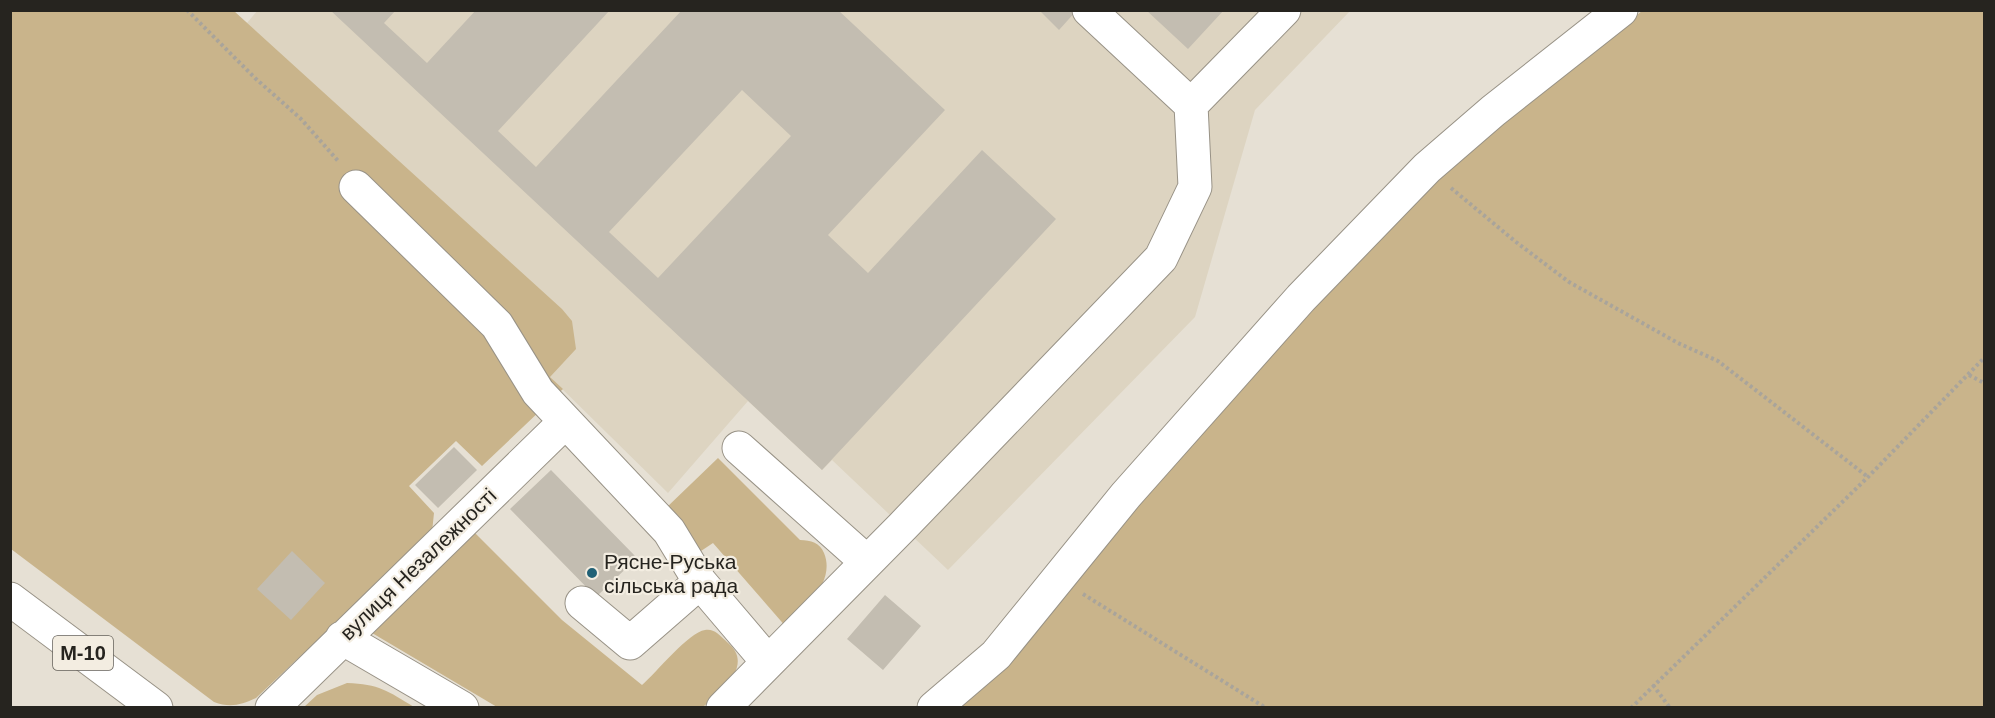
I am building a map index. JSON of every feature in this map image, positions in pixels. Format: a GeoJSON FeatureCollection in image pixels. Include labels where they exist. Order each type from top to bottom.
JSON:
{"type":"FeatureCollection","features":[{"type":"Feature","properties":{"kind":"street"},"geometry":{"type":"LineString","coordinates":[[723,708],[1161,258],[1196,187],[1191,105],[1089,10]]}},
{"type":"Feature","properties":{"kind":"street"},"geometry":{"type":"LineString","coordinates":[[1191,105],[1284,10]]}},
{"type":"Feature","properties":{"kind":"street"},"geometry":{"type":"LineString","coordinates":[[934,708],[996,655],[1126,495],[1301,298],[1427,168],[1493,111],[1621,10]]}},
{"type":"Feature","properties":{"kind":"street"},"geometry":{"type":"LineString","coordinates":[[356,187],[497,325],[538,392],[669,531],[700,582],[768,662]]}},
{"type":"Feature","properties":{"kind":"street","name":"вулиця Незалежності"},"geometry":{"type":"LineString","coordinates":[[272,708],[565,422]]}},
{"type":"Feature","properties":{"kind":"street"},"geometry":{"type":"LineString","coordinates":[[739,448],[867,562]]}},
{"type":"Feature","properties":{"kind":"street"},"geometry":{"type":"LineString","coordinates":[[582,603],[630,643],[700,582]]}},
{"type":"Feature","properties":{"kind":"street","name":"М-10"},"geometry":{"type":"LineString","coordinates":[[10,598],[156,708]]}},
{"type":"Feature","properties":{"kind":"street"},"geometry":{"type":"LineString","coordinates":[[342,638],[462,708]]}},
{"type":"Feature","properties":{"kind":"path"},"geometry":{"type":"LineString","coordinates":[[186,10],[255,78],[301,119],[336,158],[356,187]]}},
{"type":"Feature","properties":{"kind":"path"},"geometry":{"type":"LineString","coordinates":[[1427,168],[1516,242],[1569,282],[1678,343],[1718,361],[1868,477]]}},
{"type":"Feature","properties":{"kind":"path"},"geometry":{"type":"LineString","coordinates":[[1631,708],[1868,477],[1984,358]]}},
{"type":"Feature","properties":{"kind":"path"},"geometry":{"type":"LineString","coordinates":[[1969,375],[1984,383]]}},
{"type":"Feature","properties":{"kind":"path"},"geometry":{"type":"LineString","coordinates":[[1058,579],[1266,708]]}},
{"type":"Feature","properties":{"kind":"path"},"geometry":{"type":"LineString","coordinates":[[1653,685],[1670,708]]}},
{"type":"Feature","properties":{"kind":"shaded area"},"geometry":{"type":"Polygon","coordinates":[[[258,10],[1350,11],[1255,110],[1195,317],[948,570],[832,460],[822,470],[748,401],[668,493],[550,377],[247,23],[258,10]]]}},
{"type":"Feature","properties":{"kind":"shaded area"},"geometry":{"type":"Polygon","coordinates":[[[11,11],[234,11],[562,309],[572,321],[576,349],[550,377],[563,389],[482,466],[456,441],[409,486],[434,513],[432,532],[256,698],[245,702],[230,705],[214,702],[11,549],[11,11]]]}},
{"type":"Feature","properties":{"kind":"shaded area"},"geometry":{"type":"Polygon","coordinates":[[[1642,11],[1984,11],[1984,707],[941,708],[1055,596],[1437,170],[1642,11]]]}},
{"type":"Feature","properties":{"kind":"shaded area"},"geometry":{"type":"Polygon","coordinates":[[[718,458],[800,540],[815,543],[824,553],[827,564],[822,584],[809,604],[787,628],[713,543],[701,551],[665,509],[718,458]]]}},
{"type":"Feature","properties":{"kind":"shaded area"},"geometry":{"type":"Polygon","coordinates":[[[472,530],[562,620],[642,685],[690,638],[705,630],[719,634],[735,651],[738,659],[734,675],[722,690],[703,707],[497,707],[367,630],[472,530]]]}},
{"type":"Feature","properties":{"kind":"shaded area"},"geometry":{"type":"Polygon","coordinates":[[[347,683],[383,689],[414,707],[304,707],[317,695],[347,683]]]}},
{"type":"Feature","properties":{"kind":"building"},"geometry":{"type":"Polygon","coordinates":[[[330,10],[396,10],[384,23],[427,63],[476,10],[610,10],[498,131],[536,167],[682,10],[838,10],[945,110],[828,235],[868,273],[982,150],[1056,219],[822,470],[330,10]],[[742,90],[609,232],[658,278],[791,136],[742,90]]]}},
{"type":"Feature","properties":{"kind":"building"},"geometry":{"type":"Polygon","coordinates":[[[1039,10],[1077,10],[1059,30],[1039,10]]]}},
{"type":"Feature","properties":{"kind":"building"},"geometry":{"type":"Polygon","coordinates":[[[1146,10],[1224,10],[1188,49],[1146,10]]]}},
{"type":"Feature","properties":{"kind":"building"},"geometry":{"type":"Polygon","coordinates":[[[454,447],[477,470],[438,508],[415,485],[454,447]]]}},
{"type":"Feature","properties":{"kind":"building"},"geometry":{"type":"Polygon","coordinates":[[[551,470],[637,558],[596,597],[510,509],[551,470]]]}},
{"type":"Feature","properties":{"kind":"building"},"geometry":{"type":"Polygon","coordinates":[[[292,551],[325,583],[291,620],[257,589],[292,551]]]}},
{"type":"Feature","properties":{"kind":"building"},"geometry":{"type":"Polygon","coordinates":[[[885,595],[921,626],[883,670],[847,639],[885,595]]]}},
{"type":"Feature","properties":{"kind":"place","name":"Рясне-Руська сільська рада"},"geometry":{"type":"Point","coordinates":[592,573]}}]}
